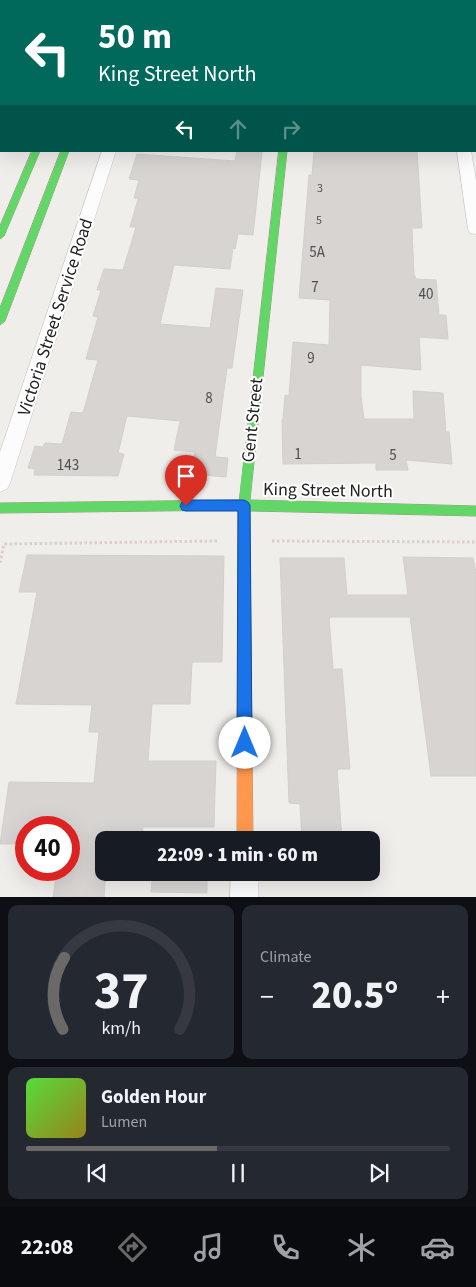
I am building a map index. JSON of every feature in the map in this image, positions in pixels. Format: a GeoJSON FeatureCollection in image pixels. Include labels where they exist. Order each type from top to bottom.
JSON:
{"type":"FeatureCollection","features":[{"type":"Feature","properties":{"kind":"street"},"geometry":{"type":"LineString","coordinates":[[0,236],[36,152]]}},
{"type":"Feature","properties":{"kind":"street"},"geometry":{"type":"LineString","coordinates":[[0,321],[65,152]]}},
{"type":"Feature","properties":{"kind":"street","name":"Victoria Street Service Road"},"geometry":{"type":"LineString","coordinates":[[0,483],[109,152]]}},
{"type":"Feature","properties":{"kind":"street","name":"Gent Street"},"geometry":{"type":"LineString","coordinates":[[245,831],[244,505],[283,152]]}},
{"type":"Feature","properties":{"kind":"street"},"geometry":{"type":"LineString","coordinates":[[464,152],[476,229]]}},
{"type":"Feature","properties":{"kind":"street","name":"King Street North"},"geometry":{"type":"LineString","coordinates":[[0,508],[244,505],[476,511]]}},
{"type":"Feature","properties":{"kind":"street"},"geometry":{"type":"LineString","coordinates":[[244,881],[244,897]]}},
{"type":"Feature","properties":{"kind":"path"},"geometry":{"type":"LineString","coordinates":[[0,563],[4,544],[223,541]]}},
{"type":"Feature","properties":{"kind":"path"},"geometry":{"type":"LineString","coordinates":[[269,541],[476,542]]}},
{"type":"Feature","properties":{"kind":"building"},"geometry":{"type":"Polygon","coordinates":[[[237,152],[262,152],[253,235],[238,234],[235,249],[233,248],[230,269],[174,265],[160,324],[210,328],[216,288],[243,290],[232,368],[227,368],[215,457],[228,458],[226,477],[192,474],[195,452],[174,450],[180,421],[127,416],[118,453],[124,454],[118,476],[34,475],[35,469],[28,468],[35,446],[43,447],[45,443],[62,444],[71,412],[83,413],[98,360],[86,359],[98,317],[93,316],[101,290],[97,290],[104,269],[123,270],[136,227],[130,227],[138,199],[134,198],[139,180],[129,179],[137,154],[235,161],[237,152]]]}},
{"type":"Feature","properties":{"kind":"building"},"geometry":{"type":"Polygon","coordinates":[[[314,152],[417,152],[422,228],[412,228],[414,274],[416,279],[436,280],[439,315],[446,315],[448,339],[419,337],[421,370],[361,365],[361,396],[364,419],[414,419],[413,391],[443,393],[446,432],[449,432],[452,464],[406,460],[408,470],[376,470],[376,463],[283,464],[282,420],[285,395],[289,396],[293,342],[329,345],[330,300],[299,298],[309,175],[312,175],[314,152]]]}},
{"type":"Feature","properties":{"kind":"building"},"geometry":{"type":"Polygon","coordinates":[[[27,555],[224,556],[222,662],[192,662],[190,704],[152,704],[148,761],[216,761],[214,827],[143,827],[143,831],[95,831],[95,881],[105,881],[104,897],[53,897],[55,881],[80,881],[80,816],[15,816],[15,844],[0,844],[9,782],[94,783],[99,732],[89,732],[92,705],[16,704],[37,592],[19,592],[27,555]]]}},
{"type":"Feature","properties":{"kind":"building"},"geometry":{"type":"Polygon","coordinates":[[[403,557],[473,558],[476,572],[476,776],[431,776],[410,617],[329,617],[333,669],[342,669],[350,769],[337,769],[341,831],[302,831],[300,804],[289,803],[280,558],[344,558],[347,595],[408,595],[403,557]]]}},
{"type":"Feature","properties":{"kind":"building"},"geometry":{"type":"Polygon","coordinates":[[[152,881],[207,881],[207,893],[151,892],[152,881]]]}},
{"type":"Feature","properties":{"kind":"traffic: fast"},"geometry":{"type":"LineString","coordinates":[[0,236],[36,152]]}},
{"type":"Feature","properties":{"kind":"traffic: fast"},"geometry":{"type":"LineString","coordinates":[[0,321],[65,152]]}},
{"type":"Feature","properties":{"kind":"traffic: fast"},"geometry":{"type":"LineString","coordinates":[[244,549],[244,505],[283,152]]}},
{"type":"Feature","properties":{"kind":"traffic: fast"},"geometry":{"type":"LineString","coordinates":[[0,508],[244,505],[476,511]]}},
{"type":"Feature","properties":{"kind":"traffic: slow"},"geometry":{"type":"LineString","coordinates":[[244,549],[245,831]]}},
{"type":"Feature","properties":{"kind":"route"},"geometry":{"type":"LineString","coordinates":[[186,506],[244,505],[245,743]]}}]}
